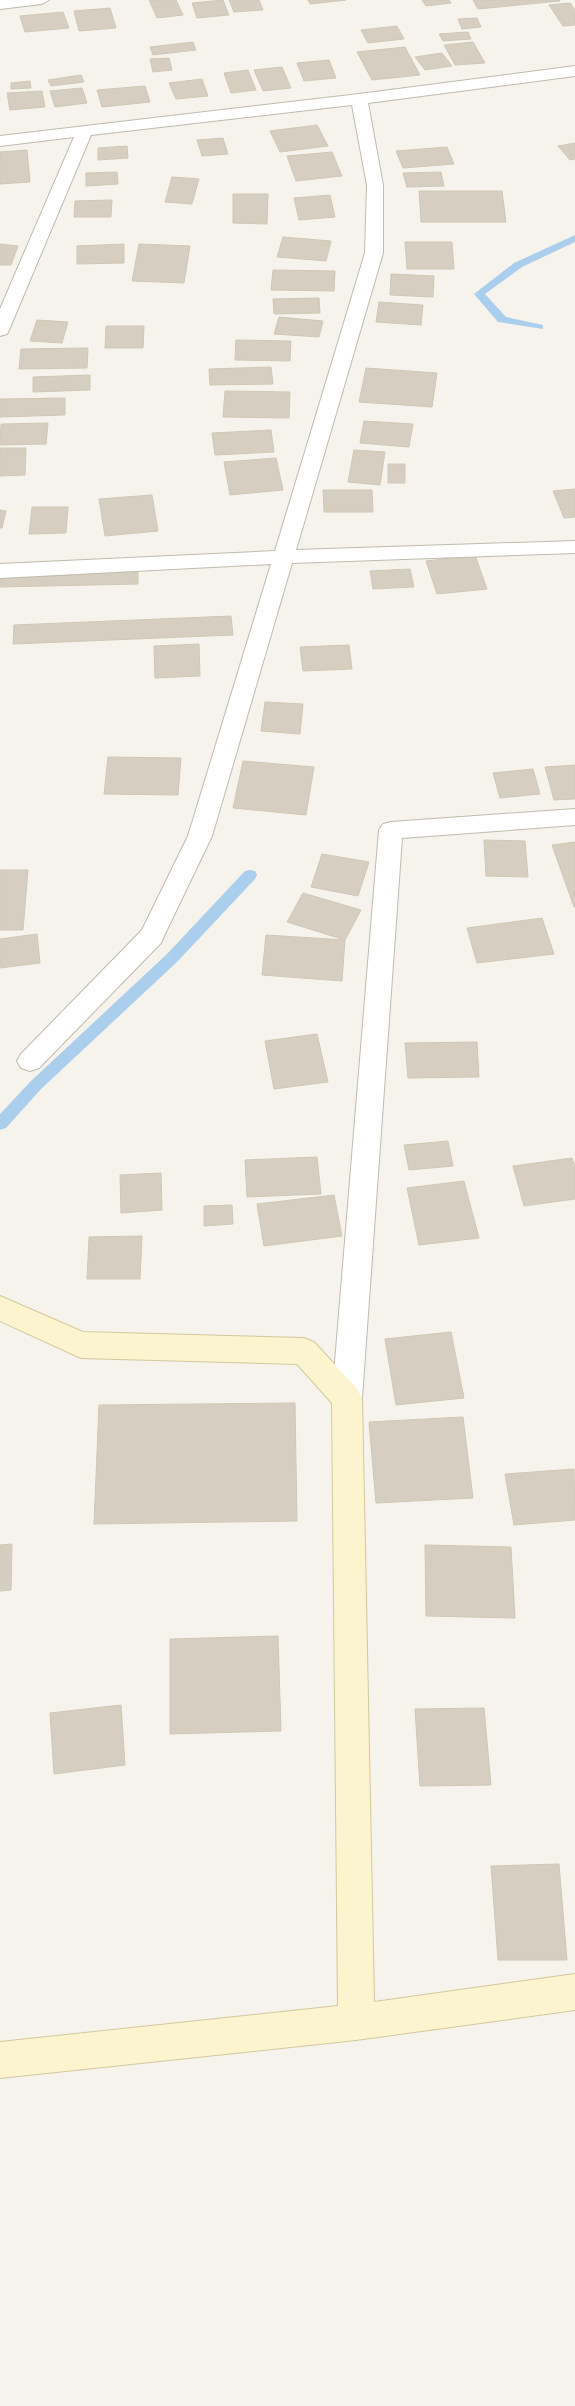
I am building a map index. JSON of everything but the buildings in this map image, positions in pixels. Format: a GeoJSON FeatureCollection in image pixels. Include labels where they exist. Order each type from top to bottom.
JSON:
{"type":"FeatureCollection","features":[{"type":"Feature","properties":{"kind":"street"},"geometry":{"type":"LineString","coordinates":[[0,4],[42,0]]}},
{"type":"Feature","properties":{"kind":"street"},"geometry":{"type":"LineString","coordinates":[[0,141],[575,72]]}},
{"type":"Feature","properties":{"kind":"street"},"geometry":{"type":"LineString","coordinates":[[30,1061],[152,936],[200,836],[374,253],[375,185],[359,99]]}},
{"type":"Feature","properties":{"kind":"street"},"geometry":{"type":"LineString","coordinates":[[0,330],[85,131]]}},
{"type":"Feature","properties":{"kind":"street"},"geometry":{"type":"LineString","coordinates":[[0,571],[284,557],[575,547]]}},
{"type":"Feature","properties":{"kind":"street"},"geometry":{"type":"LineString","coordinates":[[356,2022],[347,1398],[391,830],[575,818]]}},
{"type":"Feature","properties":{"kind":"street"},"geometry":{"type":"LineString","coordinates":[[0,1308],[81,1344],[304,1351],[347,1398]]}},
{"type":"Feature","properties":{"kind":"street"},"geometry":{"type":"LineString","coordinates":[[0,2060],[356,2022],[575,1992]]}},
{"type":"Feature","properties":{"kind":"waterway"},"geometry":{"type":"LineString","coordinates":[[539,327],[502,320],[479,294],[518,265],[575,238]]}},
{"type":"Feature","properties":{"kind":"waterway"},"geometry":{"type":"LineString","coordinates":[[0,1124],[36,1085],[172,958],[250,875]]}}]}
